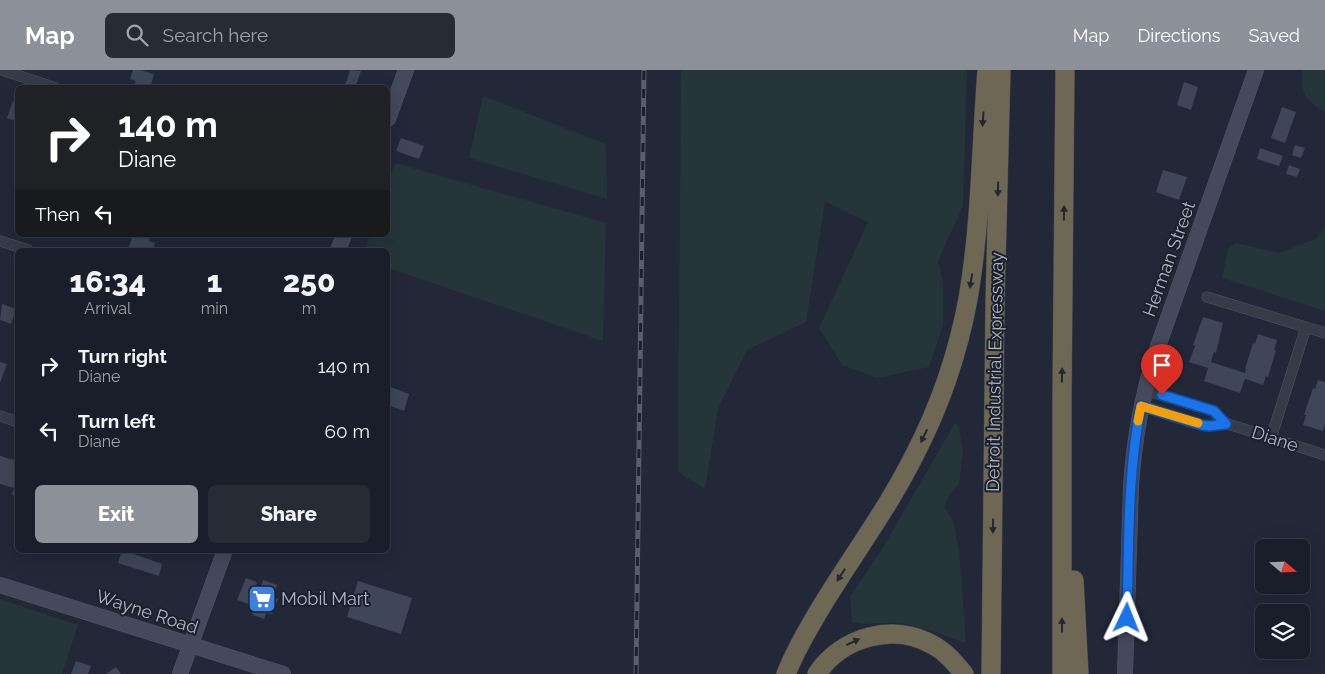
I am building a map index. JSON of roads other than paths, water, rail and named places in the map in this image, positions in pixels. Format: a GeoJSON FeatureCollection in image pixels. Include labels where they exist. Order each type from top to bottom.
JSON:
{"type":"FeatureCollection","features":[{"type":"Feature","properties":{"kind":"highway"},"geometry":{"type":"LineString","coordinates":[[786,674],[803,636],[914,458],[930,424],[944,386],[968,302],[973,265],[978,223],[986,70]]}},
{"type":"Feature","properties":{"kind":"highway","name":"Detroit Industrial Expressway"},"geometry":{"type":"LineString","coordinates":[[991,674],[995,293],[1001,70]]}},
{"type":"Feature","properties":{"kind":"highway"},"geometry":{"type":"LineString","coordinates":[[1062,674],[1062,398],[1066,70]]}},
{"type":"Feature","properties":{"kind":"highway"},"geometry":{"type":"LineString","coordinates":[[1062,398],[1073,469],[1074,588],[1079,674]]}},
{"type":"Feature","properties":{"kind":"highway"},"geometry":{"type":"LineString","coordinates":[[817,674],[831,657],[844,646],[861,639],[890,634],[902,634],[932,644],[946,654],[964,674]]}},
{"type":"Feature","properties":{"kind":"street"},"geometry":{"type":"LineString","coordinates":[[2,70],[47,85]]}},
{"type":"Feature","properties":{"kind":"street"},"geometry":{"type":"LineString","coordinates":[[390,114],[406,70]]}},
{"type":"Feature","properties":{"kind":"street","name":"Herman Street"},"geometry":{"type":"LineString","coordinates":[[1125,674],[1131,486],[1133,456],[1141,406],[1165,325],[1256,70]]}},
{"type":"Feature","properties":{"kind":"street"},"geometry":{"type":"LineString","coordinates":[[0,241],[22,248]]}},
{"type":"Feature","properties":{"kind":"street"},"geometry":{"type":"LineString","coordinates":[[1207,297],[1325,333]]}},
{"type":"Feature","properties":{"kind":"street"},"geometry":{"type":"LineString","coordinates":[[1271,438],[1306,327]]}},
{"type":"Feature","properties":{"kind":"street","name":"Diane"},"geometry":{"type":"LineString","coordinates":[[1145,390],[1214,411],[1225,423]]}},
{"type":"Feature","properties":{"kind":"street","name":"Diane"},"geometry":{"type":"LineString","coordinates":[[1141,406],[1202,425],[1209,426],[1225,423],[1325,455]]}},
{"type":"Feature","properties":{"kind":"street"},"geometry":{"type":"LineString","coordinates":[[0,416],[15,421]]}},
{"type":"Feature","properties":{"kind":"street"},"geometry":{"type":"LineString","coordinates":[[180,674],[224,553]]}},
{"type":"Feature","properties":{"kind":"street","name":"Wayne Road"},"geometry":{"type":"LineString","coordinates":[[0,585],[284,674]]}},
{"type":"Feature","properties":{"kind":"railway"},"geometry":{"type":"LineString","coordinates":[[636,674],[644,70]]}},
{"type":"Feature","properties":{"kind":"place","name":"Mobil Mart"},"geometry":{"type":"Point","coordinates":[262,599]}}]}
